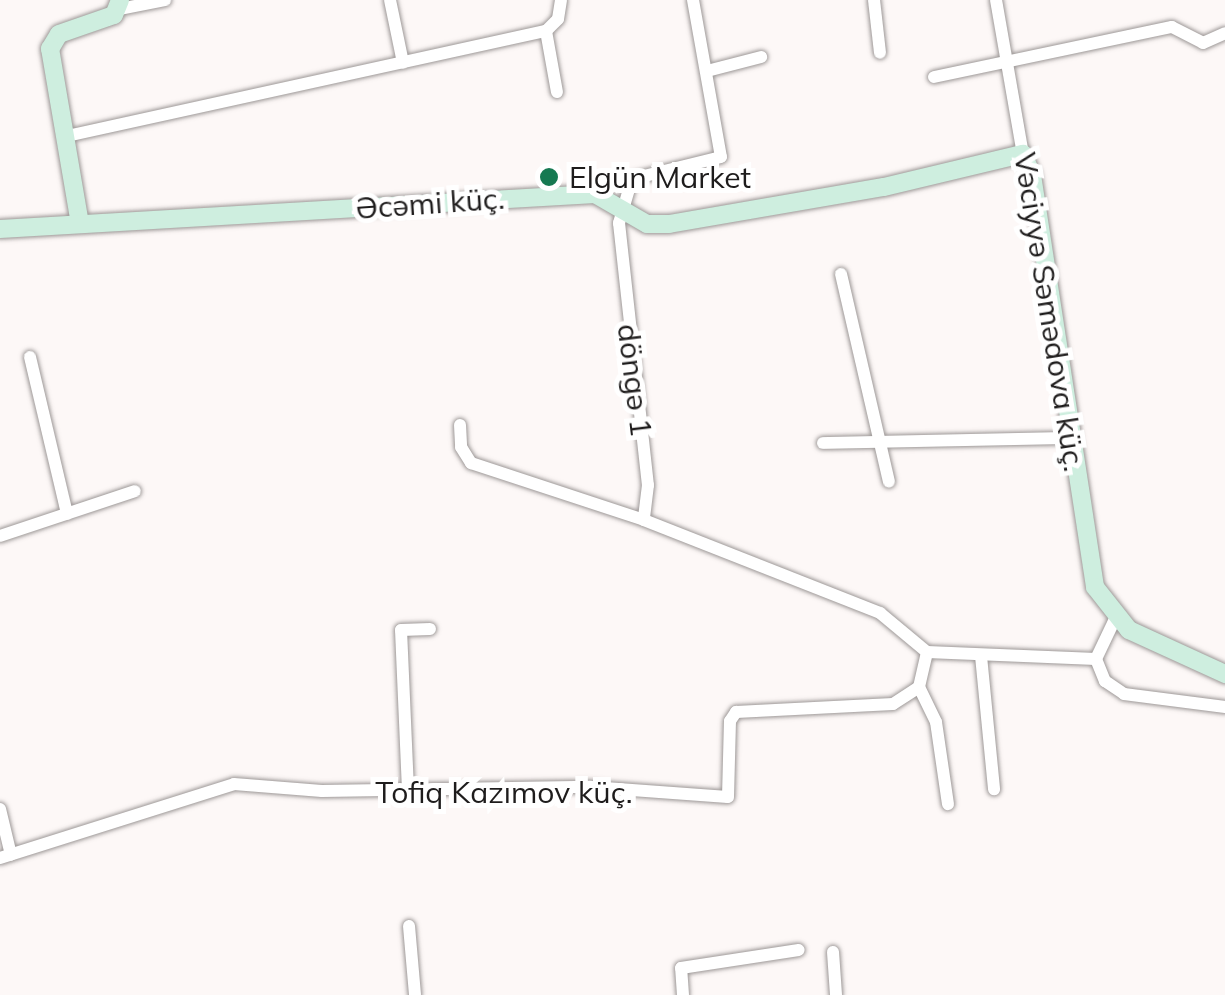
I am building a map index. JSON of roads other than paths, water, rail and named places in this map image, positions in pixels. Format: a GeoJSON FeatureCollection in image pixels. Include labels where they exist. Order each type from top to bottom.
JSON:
{"type":"FeatureCollection","features":[{"type":"Feature","properties":{"kind":"street"},"geometry":{"type":"LineString","coordinates":[[80,224],[67,136],[50,62],[53,40],[120,4],[165,0]]}},
{"type":"Feature","properties":{"kind":"street"},"geometry":{"type":"LineString","coordinates":[[390,0],[403,64]]}},
{"type":"Feature","properties":{"kind":"street"},"geometry":{"type":"LineString","coordinates":[[67,136],[546,31],[558,19],[560,0]]}},
{"type":"Feature","properties":{"kind":"street"},"geometry":{"type":"LineString","coordinates":[[622,207],[632,180],[721,157],[693,0]]}},
{"type":"Feature","properties":{"kind":"street"},"geometry":{"type":"LineString","coordinates":[[874,0],[880,53]]}},
{"type":"Feature","properties":{"kind":"street","name":"Vəciyyə Səmədova küç."},"geometry":{"type":"LineString","coordinates":[[996,0],[1023,154],[1032,175],[1095,588],[1115,619]]}},
{"type":"Feature","properties":{"kind":"street"},"geometry":{"type":"LineString","coordinates":[[934,77],[1172,27],[1203,43],[1225,32]]}},
{"type":"Feature","properties":{"kind":"street"},"geometry":{"type":"LineString","coordinates":[[546,31],[557,92]]}},
{"type":"Feature","properties":{"kind":"street"},"geometry":{"type":"LineString","coordinates":[[707,71],[761,57]]}},
{"type":"Feature","properties":{"kind":"street","name":"Əcəmi küç."},"geometry":{"type":"LineString","coordinates":[[0,229],[580,194],[602,195],[647,224],[669,224],[884,187],[1023,154]]}},
{"type":"Feature","properties":{"kind":"street","name":"döngə 1"},"geometry":{"type":"LineString","coordinates":[[622,207],[618,250],[648,484],[644,520]]}},
{"type":"Feature","properties":{"kind":"street"},"geometry":{"type":"LineString","coordinates":[[841,274],[889,482]]}},
{"type":"Feature","properties":{"kind":"street"},"geometry":{"type":"LineString","coordinates":[[30,357],[67,514]]}},
{"type":"Feature","properties":{"kind":"street"},"geometry":{"type":"LineString","coordinates":[[460,425],[460,448],[471,463],[644,520],[880,613],[927,652],[1096,659]]}},
{"type":"Feature","properties":{"kind":"street"},"geometry":{"type":"LineString","coordinates":[[822,444],[1071,438]]}},
{"type":"Feature","properties":{"kind":"street"},"geometry":{"type":"LineString","coordinates":[[0,536],[136,491]]}},
{"type":"Feature","properties":{"kind":"street"},"geometry":{"type":"LineString","coordinates":[[1225,674],[1115,619],[1096,659],[1105,681],[1124,694],[1225,707]]}},
{"type":"Feature","properties":{"kind":"street"},"geometry":{"type":"LineString","coordinates":[[408,790],[401,630],[430,628]]}},
{"type":"Feature","properties":{"kind":"street"},"geometry":{"type":"LineString","coordinates":[[927,652],[919,687],[936,722],[948,804]]}},
{"type":"Feature","properties":{"kind":"street"},"geometry":{"type":"LineString","coordinates":[[981,656],[994,790]]}},
{"type":"Feature","properties":{"kind":"street","name":"Tofiq Kazımov küç."},"geometry":{"type":"LineString","coordinates":[[5,857],[234,784],[408,790],[592,787],[728,798],[730,720],[736,712],[892,704],[919,687]]}},
{"type":"Feature","properties":{"kind":"street"},"geometry":{"type":"LineString","coordinates":[[0,810],[5,857]]}},
{"type":"Feature","properties":{"kind":"street"},"geometry":{"type":"LineString","coordinates":[[409,926],[415,995]]}},
{"type":"Feature","properties":{"kind":"street"},"geometry":{"type":"LineString","coordinates":[[682,995],[681,968],[799,950]]}},
{"type":"Feature","properties":{"kind":"street"},"geometry":{"type":"LineString","coordinates":[[833,952],[836,995]]}},
{"type":"Feature","properties":{"kind":"place","name":"Elgün Market"},"geometry":{"type":"Point","coordinates":[549,177]}}]}
